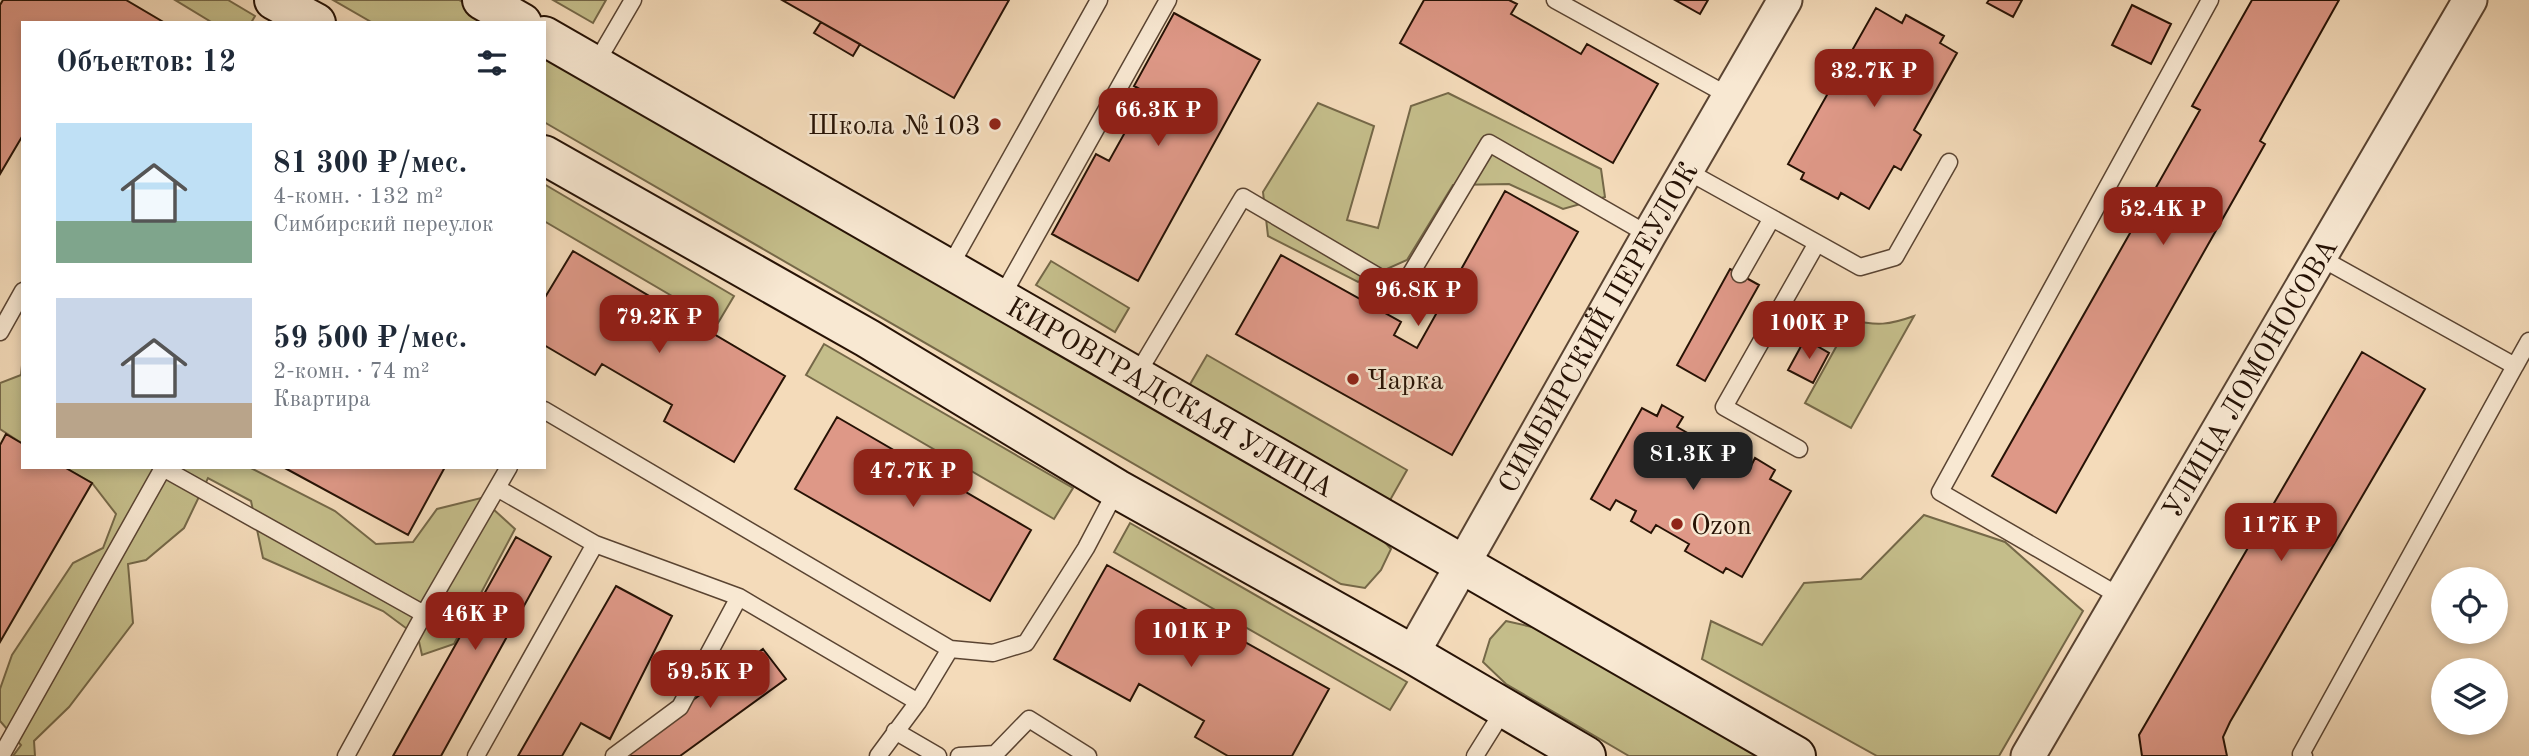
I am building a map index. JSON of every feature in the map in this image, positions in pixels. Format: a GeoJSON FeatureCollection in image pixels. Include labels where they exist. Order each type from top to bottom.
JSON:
{"type":"FeatureCollection","features":[{"type":"Feature","properties":{"kind":"main road"},"geometry":{"type":"LineString","coordinates":[[274,0],[312,21]]}},
{"type":"Feature","properties":{"kind":"main road"},"geometry":{"type":"LineString","coordinates":[[482,0],[519,21]]}},
{"type":"Feature","properties":{"kind":"main road","name":"КИРОВГРАДСКАЯ УЛИЦА"},"geometry":{"type":"LineString","coordinates":[[546,37],[1796,756]]}},
{"type":"Feature","properties":{"kind":"main road"},"geometry":{"type":"LineString","coordinates":[[546,156],[867,338],[1117,489],[1412,654],[1586,756]]}},
{"type":"Feature","properties":{"kind":"street","name":"СИМБИРСКИЙ ПЕРЕУЛОК"},"geometry":{"type":"LineString","coordinates":[[1412,654],[1785,0]]}},
{"type":"Feature","properties":{"kind":"street","name":"УЛИЦА ЛОМОНОСОВА"},"geometry":{"type":"LineString","coordinates":[[2028,756],[2470,0]]}},
{"type":"Feature","properties":{"kind":"lane"},"geometry":{"type":"LineString","coordinates":[[595,65],[633,0]]}},
{"type":"Feature","properties":{"kind":"lane"},"geometry":{"type":"LineString","coordinates":[[949,268],[1099,0]]}},
{"type":"Feature","properties":{"kind":"lane"},"geometry":{"type":"LineString","coordinates":[[1001,299],[1168,0]]}},
{"type":"Feature","properties":{"kind":"lane"},"geometry":{"type":"LineString","coordinates":[[1555,0],[1731,97]]}},
{"type":"Feature","properties":{"kind":"lane"},"geometry":{"type":"LineString","coordinates":[[2121,597],[1940,492],[2210,0]]}},
{"type":"Feature","properties":{"kind":"lane"},"geometry":{"type":"LineString","coordinates":[[1136,376],[1242,197],[1401,290],[1489,144],[1649,235]]}},
{"type":"Feature","properties":{"kind":"lane"},"geometry":{"type":"LineString","coordinates":[[1687,171],[1860,267],[1895,257],[1949,162]]}},
{"type":"Feature","properties":{"kind":"lane"},"geometry":{"type":"LineString","coordinates":[[1740,274],[1772,218]]}},
{"type":"Feature","properties":{"kind":"lane"},"geometry":{"type":"LineString","coordinates":[[1799,449],[1724,407],[1817,243]]}},
{"type":"Feature","properties":{"kind":"lane"},"geometry":{"type":"LineString","coordinates":[[2319,257],[2515,366]]}},
{"type":"Feature","properties":{"kind":"lane"},"geometry":{"type":"LineString","coordinates":[[0,332],[21,295]]}},
{"type":"Feature","properties":{"kind":"lane"},"geometry":{"type":"LineString","coordinates":[[2304,756],[2301,754],[2352,659],[2529,341]]}},
{"type":"Feature","properties":{"kind":"lane"},"geometry":{"type":"LineString","coordinates":[[546,411],[950,649],[993,653],[1026,643],[1086,548],[1117,489]]}},
{"type":"Feature","properties":{"kind":"lane"},"geometry":{"type":"LineString","coordinates":[[1,756],[162,469]]}},
{"type":"Feature","properties":{"kind":"lane"},"geometry":{"type":"LineString","coordinates":[[165,469],[424,614]]}},
{"type":"Feature","properties":{"kind":"lane"},"geometry":{"type":"LineString","coordinates":[[346,756],[508,469]]}},
{"type":"Feature","properties":{"kind":"lane"},"geometry":{"type":"LineString","coordinates":[[497,488],[595,544],[739,597],[918,702]]}},
{"type":"Feature","properties":{"kind":"lane"},"geometry":{"type":"LineString","coordinates":[[476,756],[595,544]]}},
{"type":"Feature","properties":{"kind":"lane"},"geometry":{"type":"LineString","coordinates":[[614,756],[680,707],[739,597]]}},
{"type":"Feature","properties":{"kind":"lane"},"geometry":{"type":"LineString","coordinates":[[878,756],[918,702],[950,649]]}},
{"type":"Feature","properties":{"kind":"lane"},"geometry":{"type":"LineString","coordinates":[[1475,756],[1506,708]]}},
{"type":"Feature","properties":{"kind":"lane"},"geometry":{"type":"LineString","coordinates":[[959,756],[995,754],[1029,719],[1088,756]]}},
{"type":"Feature","properties":{"kind":"lane"},"geometry":{"type":"LineString","coordinates":[[895,731],[938,756]]}},
{"type":"Feature","properties":{"kind":"shaded area"},"geometry":{"type":"Polygon","coordinates":[[[175,0],[228,0],[255,16],[252,21],[210,21],[175,0]]]}},
{"type":"Feature","properties":{"kind":"shaded area"},"geometry":{"type":"Polygon","coordinates":[[[333,0],[459,0],[496,21],[370,21],[333,0]]]}},
{"type":"Feature","properties":{"kind":"shaded area"},"geometry":{"type":"Polygon","coordinates":[[[553,0],[606,0],[593,23],[553,0]]]}},
{"type":"Feature","properties":{"kind":"shaded area"},"geometry":{"type":"Polygon","coordinates":[[[546,50],[1374,530],[1391,549],[1381,570],[1365,588],[1341,584],[546,123],[546,50]]]}},
{"type":"Feature","properties":{"kind":"shaded area"},"geometry":{"type":"Polygon","coordinates":[[[1448,93],[1601,169],[1605,197],[1563,209],[1509,184],[1453,185],[1407,260],[1358,282],[1268,236],[1263,192],[1318,103],[1374,126],[1347,220],[1378,228],[1411,106],[1448,93]]]}},
{"type":"Feature","properties":{"kind":"shaded area"},"geometry":{"type":"Polygon","coordinates":[[[546,185],[734,296],[718,323],[546,222],[546,185]]]}},
{"type":"Feature","properties":{"kind":"shaded area"},"geometry":{"type":"Polygon","coordinates":[[[1051,261],[1129,308],[1115,332],[1036,285],[1051,261]]]}},
{"type":"Feature","properties":{"kind":"shaded area"},"geometry":{"type":"Polygon","coordinates":[[[1914,316],[1851,428],[1805,403],[1851,320],[1883,324],[1914,316]]]}},
{"type":"Feature","properties":{"kind":"shaded area"},"geometry":{"type":"Polygon","coordinates":[[[824,344],[1073,488],[1054,519],[806,375],[824,344]]]}},
{"type":"Feature","properties":{"kind":"shaded area"},"geometry":{"type":"Polygon","coordinates":[[[1207,355],[1407,470],[1389,502],[1189,386],[1207,355]]]}},
{"type":"Feature","properties":{"kind":"shaded area"},"geometry":{"type":"Polygon","coordinates":[[[21,375],[21,443],[0,429],[0,383],[21,375]]]}},
{"type":"Feature","properties":{"kind":"shaded area"},"geometry":{"type":"Polygon","coordinates":[[[68,469],[253,469],[335,511],[376,544],[413,542],[437,509],[481,498],[515,529],[454,644],[422,655],[418,637],[383,611],[263,558],[251,501],[208,478],[184,528],[146,560],[128,564],[133,623],[69,707],[34,741],[35,756],[13,756],[21,745],[0,721],[0,689],[12,655],[73,563],[103,548],[116,514],[92,483],[68,469]]]}},
{"type":"Feature","properties":{"kind":"shaded area"},"geometry":{"type":"Polygon","coordinates":[[[1924,515],[2005,542],[2083,611],[1999,756],[1877,756],[1702,659],[1711,621],[1762,645],[1804,583],[1861,579],[1924,515]]]}},
{"type":"Feature","properties":{"kind":"shaded area"},"geometry":{"type":"Polygon","coordinates":[[[1130,523],[1407,682],[1390,710],[1114,552],[1130,523]]]}},
{"type":"Feature","properties":{"kind":"shaded area"},"geometry":{"type":"Polygon","coordinates":[[[1506,621],[1541,629],[1760,756],[1629,756],[1506,684],[1483,662],[1490,639],[1506,621]]]}},
{"type":"Feature","properties":{"kind":"building"},"geometry":{"type":"Polygon","coordinates":[[[3,0],[126,0],[162,21],[21,21],[21,138],[0,174],[0,5],[3,0]]]}},
{"type":"Feature","properties":{"kind":"building"},"geometry":{"type":"Polygon","coordinates":[[[782,0],[1009,0],[954,98],[782,0]]]}},
{"type":"Feature","properties":{"kind":"building"},"geometry":{"type":"Polygon","coordinates":[[[1424,0],[1509,0],[1517,4],[1511,14],[1581,54],[1587,44],[1658,84],[1613,163],[1400,43],[1424,0]]]}},
{"type":"Feature","properties":{"kind":"building"},"geometry":{"type":"Polygon","coordinates":[[[1675,0],[1708,0],[1700,14],[1675,0]]]}},
{"type":"Feature","properties":{"kind":"building"},"geometry":{"type":"Polygon","coordinates":[[[1989,0],[2022,0],[2013,17],[1987,3],[1989,0]]]}},
{"type":"Feature","properties":{"kind":"building"},"geometry":{"type":"Polygon","coordinates":[[[2252,0],[2339,0],[2260,141],[2265,144],[2056,513],[1992,476],[2200,110],[2192,106],[2252,0]]]}},
{"type":"Feature","properties":{"kind":"building"},"geometry":{"type":"Polygon","coordinates":[[[2132,5],[2171,24],[2151,64],[2112,45],[2132,5]]]}},
{"type":"Feature","properties":{"kind":"building"},"geometry":{"type":"Polygon","coordinates":[[[1876,8],[1902,23],[1906,15],[1944,36],[1940,43],[1957,53],[1914,130],[1921,135],[1901,170],[1894,166],[1869,209],[1841,193],[1838,199],[1801,179],[1804,173],[1788,164],[1876,8]]]}},
{"type":"Feature","properties":{"kind":"building"},"geometry":{"type":"Polygon","coordinates":[[[1174,13],[1260,60],[1138,281],[1052,234],[1096,154],[1109,161],[1147,93],[1134,86],[1174,13]]]}},
{"type":"Feature","properties":{"kind":"building"},"geometry":{"type":"Polygon","coordinates":[[[821,22],[860,44],[853,56],[814,33],[821,22]]]}},
{"type":"Feature","properties":{"kind":"building"},"geometry":{"type":"Polygon","coordinates":[[[1505,191],[1578,232],[1452,455],[1236,334],[1281,255],[1401,322],[1394,335],[1417,348],[1505,191]]]}},
{"type":"Feature","properties":{"kind":"building"},"geometry":{"type":"Polygon","coordinates":[[[573,251],[785,376],[734,462],[664,421],[672,405],[602,364],[595,375],[546,346],[546,296],[573,251]]]}},
{"type":"Feature","properties":{"kind":"building"},"geometry":{"type":"Polygon","coordinates":[[[1730,269],[1759,285],[1705,381],[1677,365],[1730,269]]]}},
{"type":"Feature","properties":{"kind":"building"},"geometry":{"type":"Polygon","coordinates":[[[1805,339],[1829,353],[1813,383],[1788,370],[1805,339]]]}},
{"type":"Feature","properties":{"kind":"building"},"geometry":{"type":"Polygon","coordinates":[[[2362,352],[2425,389],[2230,722],[2223,737],[2227,756],[2142,756],[2139,735],[2362,352]]]}},
{"type":"Feature","properties":{"kind":"building"},"geometry":{"type":"Polygon","coordinates":[[[1662,405],[1683,417],[1677,427],[1750,468],[1755,458],[1775,470],[1770,479],[1791,491],[1742,577],[1726,568],[1723,573],[1685,551],[1689,544],[1656,525],[1651,533],[1631,521],[1636,511],[1616,500],[1610,510],[1591,499],[1642,408],[1657,416],[1662,405]]]}},
{"type":"Feature","properties":{"kind":"building"},"geometry":{"type":"Polygon","coordinates":[[[837,417],[1031,530],[990,601],[795,489],[837,417]]]}},
{"type":"Feature","properties":{"kind":"building"},"geometry":{"type":"Polygon","coordinates":[[[6,434],[21,443],[21,469],[68,469],[92,483],[0,642],[0,445],[6,434]]]}},
{"type":"Feature","properties":{"kind":"building"},"geometry":{"type":"Polygon","coordinates":[[[287,469],[444,469],[408,535],[287,469]]]}},
{"type":"Feature","properties":{"kind":"building"},"geometry":{"type":"Polygon","coordinates":[[[516,537],[551,557],[441,756],[393,756],[516,537]]]}},
{"type":"Feature","properties":{"kind":"building"},"geometry":{"type":"Polygon","coordinates":[[[1107,565],[1329,689],[1292,756],[1228,756],[1195,737],[1204,721],[1139,684],[1130,701],[1054,659],[1107,565]]]}},
{"type":"Feature","properties":{"kind":"building"},"geometry":{"type":"Polygon","coordinates":[[[616,586],[672,616],[610,739],[581,723],[562,756],[518,756],[616,586]]]}},
{"type":"Feature","properties":{"kind":"building"},"geometry":{"type":"Polygon","coordinates":[[[763,649],[786,679],[680,756],[616,756],[763,649]]]}},
{"type":"Feature","properties":{"kind":"place","name":"Школа №103"},"geometry":{"type":"Point","coordinates":[995,124]}},
{"type":"Feature","properties":{"kind":"place","name":"Чарка"},"geometry":{"type":"Point","coordinates":[1353,379]}},
{"type":"Feature","properties":{"kind":"place","name":"Ozon"},"geometry":{"type":"Point","coordinates":[1677,524]}}]}
